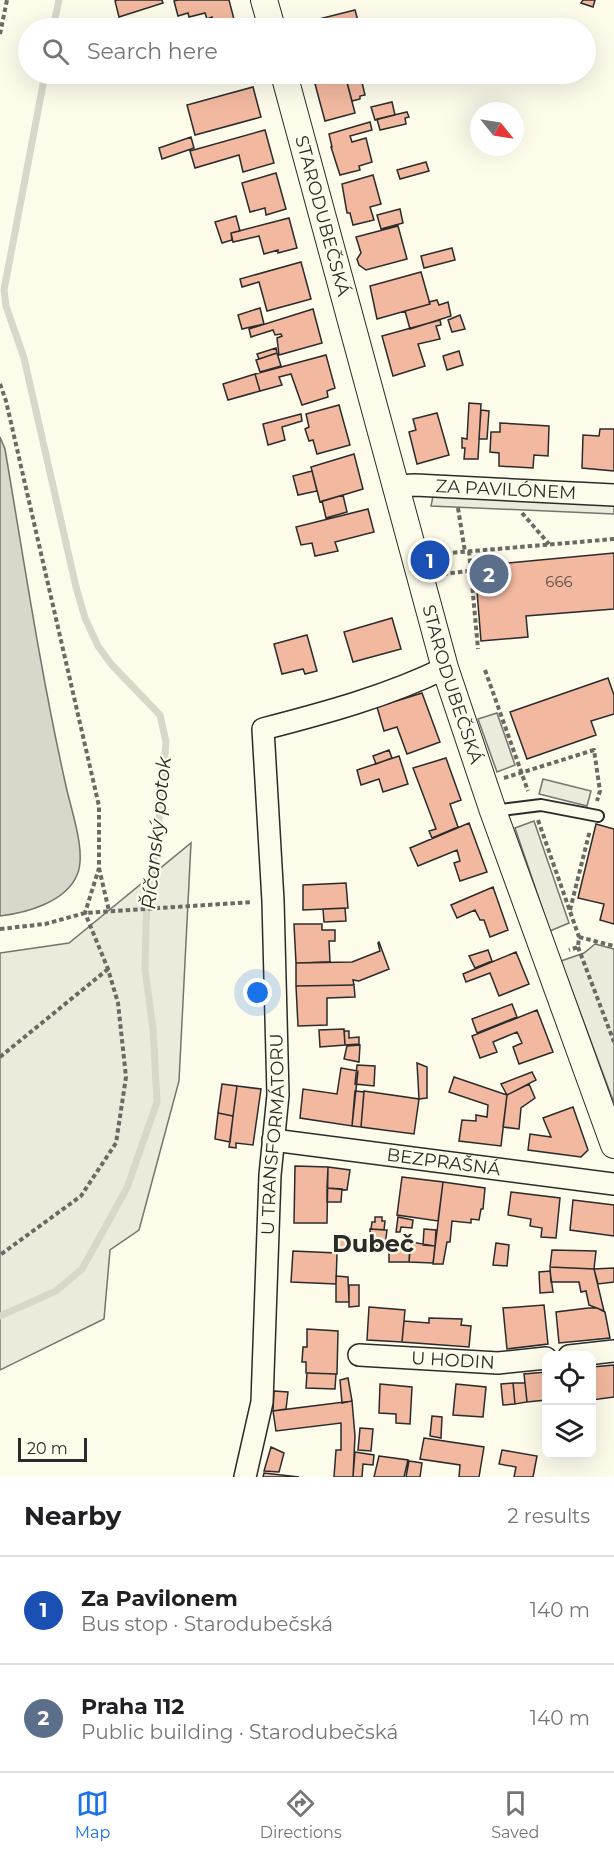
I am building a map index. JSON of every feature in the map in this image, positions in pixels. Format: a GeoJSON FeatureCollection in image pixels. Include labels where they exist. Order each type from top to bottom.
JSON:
{"type":"FeatureCollection","features":[{"type":"Feature","properties":{"kind":"street"},"geometry":{"type":"LineString","coordinates":[[264,0],[269,18]]}},
{"type":"Feature","properties":{"kind":"street","name":"STARODUBEČSKÁ"},"geometry":{"type":"LineString","coordinates":[[287,84],[445,668],[493,811],[614,1145]]}},
{"type":"Feature","properties":{"kind":"street","name":"ZA PAVILÓNEM"},"geometry":{"type":"LineString","coordinates":[[396,486],[614,495]]}},
{"type":"Feature","properties":{"kind":"street","name":"U TRANSFORMÁTORU"},"geometry":{"type":"LineString","coordinates":[[245,1477],[262,1402],[270,1175],[278,1089],[273,901],[263,729],[338,708],[421,680],[445,668]]}},
{"type":"Feature","properties":{"kind":"street","name":"BEZPRAŠNÁ"},"geometry":{"type":"LineString","coordinates":[[273,1140],[614,1184]]}},
{"type":"Feature","properties":{"kind":"street"},"geometry":{"type":"LineString","coordinates":[[596,1353],[614,1351]]}},
{"type":"Feature","properties":{"kind":"street","name":"U HODIN"},"geometry":{"type":"LineString","coordinates":[[359,1355],[498,1363],[542,1358]]}},
{"type":"Feature","properties":{"kind":"lane"},"geometry":{"type":"LineString","coordinates":[[493,811],[541,805],[595,816]]}},
{"type":"Feature","properties":{"kind":"path"},"geometry":{"type":"LineString","coordinates":[[0,34],[7,0]]}},
{"type":"Feature","properties":{"kind":"path"},"geometry":{"type":"LineString","coordinates":[[0,384],[6,401],[99,806],[99,867],[110,911]]}},
{"type":"Feature","properties":{"kind":"path"},"geometry":{"type":"LineString","coordinates":[[458,507],[467,552],[478,649]]}},
{"type":"Feature","properties":{"kind":"path"},"geometry":{"type":"LineString","coordinates":[[519,510],[549,544]]}},
{"type":"Feature","properties":{"kind":"path"},"geometry":{"type":"LineString","coordinates":[[432,554],[614,539]]}},
{"type":"Feature","properties":{"kind":"path"},"geometry":{"type":"LineString","coordinates":[[440,575],[475,572]]}},
{"type":"Feature","properties":{"kind":"path"},"geometry":{"type":"LineString","coordinates":[[486,670],[530,795]]}},
{"type":"Feature","properties":{"kind":"path"},"geometry":{"type":"LineString","coordinates":[[484,784],[594,750],[600,791],[570,911]]}},
{"type":"Feature","properties":{"kind":"path"},"geometry":{"type":"LineString","coordinates":[[536,814],[579,937],[578,947],[614,1042]]}},
{"type":"Feature","properties":{"kind":"path"},"geometry":{"type":"LineString","coordinates":[[0,1255],[81,1196],[116,1143],[126,1077],[118,1003],[108,969],[86,914],[99,867]]}},
{"type":"Feature","properties":{"kind":"path"},"geometry":{"type":"LineString","coordinates":[[0,929],[45,924],[110,911],[273,901]]}},
{"type":"Feature","properties":{"kind":"path"},"geometry":{"type":"LineString","coordinates":[[579,937],[614,946]]}},
{"type":"Feature","properties":{"kind":"path"},"geometry":{"type":"LineString","coordinates":[[568,950],[578,947]]}},
{"type":"Feature","properties":{"kind":"path"},"geometry":{"type":"LineString","coordinates":[[0,1057],[108,969]]}},
{"type":"Feature","properties":{"kind":"shaded area"},"geometry":{"type":"Polygon","coordinates":[[[0,437],[5,449],[57,744],[77,831],[80,866],[72,884],[55,899],[33,909],[0,916],[0,437]]]}},
{"type":"Feature","properties":{"kind":"shaded area"},"geometry":{"type":"Polygon","coordinates":[[[433,496],[614,505],[614,514],[431,506],[433,496]]]}},
{"type":"Feature","properties":{"kind":"shaded area"},"geometry":{"type":"Polygon","coordinates":[[[497,713],[515,765],[497,772],[478,719],[497,713]]]}},
{"type":"Feature","properties":{"kind":"shaded area"},"geometry":{"type":"Polygon","coordinates":[[[543,779],[591,791],[587,806],[539,794],[543,779]]]}},
{"type":"Feature","properties":{"kind":"shaded area"},"geometry":{"type":"Polygon","coordinates":[[[534,821],[569,923],[550,931],[515,828],[534,821]]]}},
{"type":"Feature","properties":{"kind":"shaded area"},"geometry":{"type":"Polygon","coordinates":[[[191,843],[179,1081],[139,1230],[110,1250],[104,1319],[0,1370],[0,953],[69,943],[191,843]]]}},
{"type":"Feature","properties":{"kind":"shaded area"},"geometry":{"type":"Polygon","coordinates":[[[595,944],[614,949],[614,1103],[561,961],[584,953],[595,944]]]}},
{"type":"Feature","properties":{"kind":"building"},"geometry":{"type":"Polygon","coordinates":[[[162,0],[163,3],[119,17],[115,1],[162,0]]]}},
{"type":"Feature","properties":{"kind":"building"},"geometry":{"type":"Polygon","coordinates":[[[229,0],[234,18],[207,18],[205,13],[189,17],[188,13],[178,16],[174,1],[229,0]]]}},
{"type":"Feature","properties":{"kind":"building"},"geometry":{"type":"Polygon","coordinates":[[[583,0],[595,0],[593,7],[581,3],[583,0]]]}},
{"type":"Feature","properties":{"kind":"building"},"geometry":{"type":"Polygon","coordinates":[[[355,10],[357,18],[323,18],[355,10]]]}},
{"type":"Feature","properties":{"kind":"building"},"geometry":{"type":"Polygon","coordinates":[[[315,84],[347,84],[355,113],[325,121],[315,84]]]}},
{"type":"Feature","properties":{"kind":"building"},"geometry":{"type":"Polygon","coordinates":[[[347,84],[362,84],[365,95],[352,101],[347,84]]]}},
{"type":"Feature","properties":{"kind":"building"},"geometry":{"type":"Polygon","coordinates":[[[253,87],[261,117],[195,135],[187,105],[253,87]]]}},
{"type":"Feature","properties":{"kind":"building"},"geometry":{"type":"Polygon","coordinates":[[[392,102],[395,115],[375,120],[371,107],[392,102]]]}},
{"type":"Feature","properties":{"kind":"building"},"geometry":{"type":"Polygon","coordinates":[[[407,112],[409,117],[405,118],[406,124],[380,130],[377,119],[407,112]]]}},
{"type":"Feature","properties":{"kind":"building"},"geometry":{"type":"Polygon","coordinates":[[[370,122],[372,130],[350,136],[352,142],[366,138],[372,162],[359,166],[360,170],[340,175],[329,134],[370,122]]]}},
{"type":"Feature","properties":{"kind":"building"},"geometry":{"type":"Polygon","coordinates":[[[265,130],[274,163],[243,172],[239,155],[195,168],[190,151],[265,130]]]}},
{"type":"Feature","properties":{"kind":"building"},"geometry":{"type":"Polygon","coordinates":[[[191,137],[194,148],[162,159],[159,148],[191,137]]]}},
{"type":"Feature","properties":{"kind":"building"},"geometry":{"type":"Polygon","coordinates":[[[426,162],[429,171],[400,179],[397,170],[426,162]]]}},
{"type":"Feature","properties":{"kind":"building"},"geometry":{"type":"Polygon","coordinates":[[[276,173],[286,209],[266,215],[265,208],[250,212],[242,183],[276,173]]]}},
{"type":"Feature","properties":{"kind":"building"},"geometry":{"type":"Polygon","coordinates":[[[373,175],[381,204],[370,207],[374,220],[353,225],[350,213],[347,213],[342,184],[373,175]]]}},
{"type":"Feature","properties":{"kind":"building"},"geometry":{"type":"Polygon","coordinates":[[[400,209],[403,223],[381,229],[377,215],[400,209]]]}},
{"type":"Feature","properties":{"kind":"building"},"geometry":{"type":"Polygon","coordinates":[[[236,216],[240,231],[231,233],[232,240],[222,243],[215,222],[236,216]]]}},
{"type":"Feature","properties":{"kind":"building"},"geometry":{"type":"Polygon","coordinates":[[[289,218],[297,248],[264,254],[259,236],[233,242],[231,233],[289,218]]]}},
{"type":"Feature","properties":{"kind":"building"},"geometry":{"type":"Polygon","coordinates":[[[398,226],[407,259],[366,270],[359,265],[357,259],[361,253],[356,237],[398,226]]]}},
{"type":"Feature","properties":{"kind":"building"},"geometry":{"type":"Polygon","coordinates":[[[452,248],[455,260],[424,268],[421,256],[452,248]]]}},
{"type":"Feature","properties":{"kind":"building"},"geometry":{"type":"Polygon","coordinates":[[[301,262],[311,299],[267,311],[259,282],[242,287],[240,279],[301,262]]]}},
{"type":"Feature","properties":{"kind":"building"},"geometry":{"type":"Polygon","coordinates":[[[421,272],[430,304],[377,319],[370,286],[421,272]]]}},
{"type":"Feature","properties":{"kind":"building"},"geometry":{"type":"Polygon","coordinates":[[[437,300],[439,305],[448,302],[451,316],[410,329],[405,311],[437,300]]]}},
{"type":"Feature","properties":{"kind":"building"},"geometry":{"type":"Polygon","coordinates":[[[260,308],[264,324],[242,329],[238,315],[260,308]]]}},
{"type":"Feature","properties":{"kind":"building"},"geometry":{"type":"Polygon","coordinates":[[[313,309],[322,343],[279,355],[277,338],[282,336],[281,334],[275,335],[273,330],[251,337],[249,329],[313,309]]]}},
{"type":"Feature","properties":{"kind":"building"},"geometry":{"type":"Polygon","coordinates":[[[460,315],[465,329],[452,332],[448,320],[460,315]]]}},
{"type":"Feature","properties":{"kind":"building"},"geometry":{"type":"Polygon","coordinates":[[[440,320],[441,325],[436,326],[440,339],[418,344],[425,366],[393,376],[382,336],[440,320]]]}},
{"type":"Feature","properties":{"kind":"building"},"geometry":{"type":"Polygon","coordinates":[[[276,348],[277,353],[259,359],[257,354],[276,348]]]}},
{"type":"Feature","properties":{"kind":"building"},"geometry":{"type":"Polygon","coordinates":[[[459,351],[463,365],[447,370],[443,356],[459,351]]]}},
{"type":"Feature","properties":{"kind":"building"},"geometry":{"type":"Polygon","coordinates":[[[277,353],[281,366],[260,372],[256,360],[277,353]]]}},
{"type":"Feature","properties":{"kind":"building"},"geometry":{"type":"Polygon","coordinates":[[[326,355],[335,388],[327,391],[328,397],[302,405],[291,374],[279,377],[282,385],[260,391],[255,374],[326,355]]]}},
{"type":"Feature","properties":{"kind":"building"},"geometry":{"type":"Polygon","coordinates":[[[255,374],[260,391],[228,400],[223,384],[255,374]]]}},
{"type":"Feature","properties":{"kind":"building"},"geometry":{"type":"Polygon","coordinates":[[[469,403],[481,404],[478,459],[464,459],[465,448],[462,448],[462,438],[467,439],[469,403]]]}},
{"type":"Feature","properties":{"kind":"building"},"geometry":{"type":"Polygon","coordinates":[[[339,405],[350,445],[317,454],[313,440],[309,441],[305,429],[309,427],[306,414],[339,405]]]}},
{"type":"Feature","properties":{"kind":"building"},"geometry":{"type":"Polygon","coordinates":[[[481,410],[489,411],[487,439],[479,439],[481,410]]]}},
{"type":"Feature","properties":{"kind":"building"},"geometry":{"type":"Polygon","coordinates":[[[437,413],[449,455],[417,464],[409,432],[416,430],[413,419],[437,413]]]}},
{"type":"Feature","properties":{"kind":"building"},"geometry":{"type":"Polygon","coordinates":[[[301,414],[302,421],[282,427],[285,440],[268,445],[263,424],[301,414]]]}},
{"type":"Feature","properties":{"kind":"building"},"geometry":{"type":"Polygon","coordinates":[[[500,423],[549,426],[548,456],[534,455],[533,468],[499,466],[499,453],[490,452],[491,432],[500,432],[500,423]]]}},
{"type":"Feature","properties":{"kind":"building"},"geometry":{"type":"Polygon","coordinates":[[[600,429],[614,429],[614,471],[582,468],[583,435],[599,436],[600,429]]]}},
{"type":"Feature","properties":{"kind":"building"},"geometry":{"type":"Polygon","coordinates":[[[354,454],[363,489],[320,502],[311,467],[354,454]]]}},
{"type":"Feature","properties":{"kind":"building"},"geometry":{"type":"Polygon","coordinates":[[[312,471],[317,491],[298,495],[293,476],[312,471]]]}},
{"type":"Feature","properties":{"kind":"building"},"geometry":{"type":"Polygon","coordinates":[[[343,495],[347,512],[326,518],[322,501],[343,495]]]}},
{"type":"Feature","properties":{"kind":"building"},"geometry":{"type":"Polygon","coordinates":[[[368,509],[374,532],[335,542],[338,551],[315,556],[312,543],[301,545],[296,527],[368,509]]]}},
{"type":"Feature","properties":{"kind":"building"},"geometry":{"type":"Polygon","coordinates":[[[614,553],[614,609],[526,616],[528,637],[481,641],[475,566],[614,553]]]}},
{"type":"Feature","properties":{"kind":"building"},"geometry":{"type":"Polygon","coordinates":[[[392,618],[401,649],[353,662],[344,632],[392,618]]]}},
{"type":"Feature","properties":{"kind":"building"},"geometry":{"type":"Polygon","coordinates":[[[307,635],[317,671],[305,674],[303,669],[282,674],[274,644],[307,635]]]}},
{"type":"Feature","properties":{"kind":"building"},"geometry":{"type":"Polygon","coordinates":[[[608,678],[614,695],[614,714],[591,721],[596,735],[527,759],[510,712],[608,678]]]}},
{"type":"Feature","properties":{"kind":"building"},"geometry":{"type":"Polygon","coordinates":[[[422,693],[440,742],[407,754],[397,727],[384,731],[377,707],[422,693]]]}},
{"type":"Feature","properties":{"kind":"building"},"geometry":{"type":"Polygon","coordinates":[[[389,750],[392,758],[376,764],[373,756],[389,750]]]}},
{"type":"Feature","properties":{"kind":"building"},"geometry":{"type":"Polygon","coordinates":[[[399,756],[408,784],[383,792],[379,779],[361,785],[357,770],[399,756]]]}},
{"type":"Feature","properties":{"kind":"building"},"geometry":{"type":"Polygon","coordinates":[[[446,758],[461,800],[450,804],[458,827],[432,838],[429,831],[436,829],[413,768],[446,758]]]}},
{"type":"Feature","properties":{"kind":"building"},"geometry":{"type":"Polygon","coordinates":[[[469,823],[487,872],[460,881],[454,863],[460,861],[457,850],[418,866],[410,848],[469,823]]]}},
{"type":"Feature","properties":{"kind":"building"},"geometry":{"type":"Polygon","coordinates":[[[596,824],[614,829],[614,924],[600,920],[604,904],[578,898],[596,824]]]}},
{"type":"Feature","properties":{"kind":"building"},"geometry":{"type":"Polygon","coordinates":[[[346,883],[348,908],[303,910],[303,885],[346,883]]]}},
{"type":"Feature","properties":{"kind":"building"},"geometry":{"type":"Polygon","coordinates":[[[493,887],[508,930],[490,937],[484,920],[480,920],[475,910],[457,918],[451,905],[493,887]]]}},
{"type":"Feature","properties":{"kind":"building"},"geometry":{"type":"Polygon","coordinates":[[[345,908],[346,921],[324,922],[323,909],[345,908]]]}},
{"type":"Feature","properties":{"kind":"building"},"geometry":{"type":"Polygon","coordinates":[[[294,924],[322,924],[322,930],[335,930],[335,941],[329,941],[330,962],[296,963],[294,924]]]}},
{"type":"Feature","properties":{"kind":"building"},"geometry":{"type":"Polygon","coordinates":[[[379,942],[389,969],[359,981],[353,980],[354,985],[296,986],[296,963],[352,962],[380,951],[379,942]]]}},
{"type":"Feature","properties":{"kind":"building"},"geometry":{"type":"Polygon","coordinates":[[[488,950],[492,961],[475,968],[469,956],[488,950]]]}},
{"type":"Feature","properties":{"kind":"building"},"geometry":{"type":"Polygon","coordinates":[[[516,952],[529,984],[499,996],[490,973],[466,982],[463,974],[516,952]]]}},
{"type":"Feature","properties":{"kind":"building"},"geometry":{"type":"Polygon","coordinates":[[[354,985],[355,997],[327,998],[327,1025],[298,1026],[296,986],[354,985]]]}},
{"type":"Feature","properties":{"kind":"building"},"geometry":{"type":"Polygon","coordinates":[[[512,1004],[517,1017],[477,1033],[472,1019],[512,1004]]]}},
{"type":"Feature","properties":{"kind":"building"},"geometry":{"type":"Polygon","coordinates":[[[537,1010],[553,1052],[519,1064],[513,1047],[522,1043],[517,1032],[493,1042],[497,1052],[480,1058],[472,1036],[537,1010]]]}},
{"type":"Feature","properties":{"kind":"building"},"geometry":{"type":"Polygon","coordinates":[[[344,1029],[345,1045],[320,1047],[319,1030],[344,1029]]]}},
{"type":"Feature","properties":{"kind":"building"},"geometry":{"type":"Polygon","coordinates":[[[344,1031],[349,1031],[349,1038],[359,1037],[359,1044],[345,1045],[344,1031]]]}},
{"type":"Feature","properties":{"kind":"building"},"geometry":{"type":"Polygon","coordinates":[[[360,1045],[359,1062],[344,1059],[347,1046],[360,1045]]]}},
{"type":"Feature","properties":{"kind":"building"},"geometry":{"type":"Polygon","coordinates":[[[417,1063],[427,1067],[427,1098],[419,1099],[417,1063]]]}},
{"type":"Feature","properties":{"kind":"building"},"geometry":{"type":"Polygon","coordinates":[[[357,1065],[375,1066],[374,1086],[355,1084],[357,1065]]]}},
{"type":"Feature","properties":{"kind":"building"},"geometry":{"type":"Polygon","coordinates":[[[341,1068],[358,1071],[352,1126],[300,1118],[303,1089],[337,1094],[341,1068]]]}},
{"type":"Feature","properties":{"kind":"building"},"geometry":{"type":"Polygon","coordinates":[[[532,1072],[536,1080],[507,1095],[501,1084],[532,1072]]]}},
{"type":"Feature","properties":{"kind":"building"},"geometry":{"type":"Polygon","coordinates":[[[454,1077],[507,1095],[501,1146],[459,1141],[462,1120],[476,1121],[476,1115],[487,1117],[488,1105],[449,1092],[454,1077]]]}},
{"type":"Feature","properties":{"kind":"building"},"geometry":{"type":"Polygon","coordinates":[[[222,1084],[237,1086],[233,1116],[218,1113],[222,1084]]]}},
{"type":"Feature","properties":{"kind":"building"},"geometry":{"type":"Polygon","coordinates":[[[529,1084],[535,1098],[521,1108],[519,1129],[503,1127],[507,1095],[529,1084]]]}},
{"type":"Feature","properties":{"kind":"building"},"geometry":{"type":"Polygon","coordinates":[[[237,1086],[261,1089],[253,1145],[236,1143],[236,1148],[229,1147],[237,1086]]]}},
{"type":"Feature","properties":{"kind":"building"},"geometry":{"type":"Polygon","coordinates":[[[355,1091],[364,1092],[361,1127],[352,1126],[355,1091]]]}},
{"type":"Feature","properties":{"kind":"building"},"geometry":{"type":"Polygon","coordinates":[[[364,1091],[419,1099],[414,1134],[361,1127],[364,1091]]]}},
{"type":"Feature","properties":{"kind":"building"},"geometry":{"type":"Polygon","coordinates":[[[573,1107],[588,1150],[581,1157],[528,1150],[530,1134],[551,1137],[543,1118],[573,1107]]]}},
{"type":"Feature","properties":{"kind":"building"},"geometry":{"type":"Polygon","coordinates":[[[218,1113],[233,1116],[230,1142],[215,1139],[218,1113]]]}},
{"type":"Feature","properties":{"kind":"building"},"geometry":{"type":"Polygon","coordinates":[[[295,1166],[328,1167],[327,1223],[294,1223],[295,1166]]]}},
{"type":"Feature","properties":{"kind":"building"},"geometry":{"type":"Polygon","coordinates":[[[328,1167],[350,1170],[347,1190],[327,1188],[328,1167]]]}},
{"type":"Feature","properties":{"kind":"building"},"geometry":{"type":"Polygon","coordinates":[[[402,1177],[443,1182],[438,1221],[397,1215],[402,1177]]]}},
{"type":"Feature","properties":{"kind":"building"},"geometry":{"type":"Polygon","coordinates":[[[443,1182],[485,1188],[483,1209],[481,1209],[479,1220],[471,1219],[471,1223],[452,1221],[450,1242],[447,1242],[443,1264],[433,1264],[443,1182]]]}},
{"type":"Feature","properties":{"kind":"building"},"geometry":{"type":"Polygon","coordinates":[[[327,1188],[342,1189],[341,1202],[327,1202],[327,1188]]]}},
{"type":"Feature","properties":{"kind":"building"},"geometry":{"type":"Polygon","coordinates":[[[511,1192],[560,1198],[556,1238],[541,1237],[542,1228],[530,1226],[531,1219],[508,1215],[511,1192]]]}},
{"type":"Feature","properties":{"kind":"building"},"geometry":{"type":"Polygon","coordinates":[[[573,1200],[614,1205],[614,1236],[570,1230],[573,1200]]]}},
{"type":"Feature","properties":{"kind":"building"},"geometry":{"type":"Polygon","coordinates":[[[375,1217],[382,1217],[382,1221],[385,1221],[384,1230],[371,1229],[375,1217]]]}},
{"type":"Feature","properties":{"kind":"building"},"geometry":{"type":"Polygon","coordinates":[[[398,1217],[413,1220],[412,1228],[401,1227],[400,1232],[396,1232],[398,1217]]]}},
{"type":"Feature","properties":{"kind":"building"},"geometry":{"type":"Polygon","coordinates":[[[370,1229],[387,1230],[385,1246],[370,1245],[370,1229]]]}},
{"type":"Feature","properties":{"kind":"building"},"geometry":{"type":"Polygon","coordinates":[[[424,1229],[436,1230],[435,1246],[423,1245],[424,1229]]]}},
{"type":"Feature","properties":{"kind":"building"},"geometry":{"type":"Polygon","coordinates":[[[336,1237],[346,1239],[345,1252],[334,1251],[336,1237]]]}},
{"type":"Feature","properties":{"kind":"building"},"geometry":{"type":"Polygon","coordinates":[[[411,1242],[435,1246],[433,1263],[409,1262],[411,1242]]]}},
{"type":"Feature","properties":{"kind":"building"},"geometry":{"type":"Polygon","coordinates":[[[389,1243],[410,1243],[409,1262],[389,1262],[389,1243]]]}},
{"type":"Feature","properties":{"kind":"building"},"geometry":{"type":"Polygon","coordinates":[[[496,1243],[509,1245],[507,1266],[493,1265],[496,1243]]]}},
{"type":"Feature","properties":{"kind":"building"},"geometry":{"type":"Polygon","coordinates":[[[552,1250],[596,1251],[594,1269],[550,1267],[552,1250]]]}},
{"type":"Feature","properties":{"kind":"building"},"geometry":{"type":"Polygon","coordinates":[[[293,1251],[337,1253],[336,1284],[291,1282],[293,1251]]]}},
{"type":"Feature","properties":{"kind":"building"},"geometry":{"type":"Polygon","coordinates":[[[550,1267],[594,1269],[604,1311],[589,1305],[586,1291],[581,1292],[579,1282],[551,1282],[550,1267]]]}},
{"type":"Feature","properties":{"kind":"building"},"geometry":{"type":"Polygon","coordinates":[[[614,1268],[614,1282],[598,1284],[594,1269],[614,1268]]]}},
{"type":"Feature","properties":{"kind":"building"},"geometry":{"type":"Polygon","coordinates":[[[550,1271],[553,1292],[540,1293],[539,1272],[550,1271]]]}},
{"type":"Feature","properties":{"kind":"building"},"geometry":{"type":"Polygon","coordinates":[[[336,1276],[348,1277],[349,1302],[336,1302],[336,1276]]]}},
{"type":"Feature","properties":{"kind":"building"},"geometry":{"type":"Polygon","coordinates":[[[349,1285],[359,1285],[359,1306],[349,1307],[349,1285]]]}},
{"type":"Feature","properties":{"kind":"building"},"geometry":{"type":"Polygon","coordinates":[[[544,1305],[548,1344],[507,1349],[503,1308],[544,1305]]]}},
{"type":"Feature","properties":{"kind":"building"},"geometry":{"type":"Polygon","coordinates":[[[369,1307],[405,1310],[402,1342],[367,1340],[369,1307]]]}},
{"type":"Feature","properties":{"kind":"building"},"geometry":{"type":"Polygon","coordinates":[[[597,1308],[605,1312],[610,1338],[559,1343],[556,1312],[597,1308]]]}},
{"type":"Feature","properties":{"kind":"building"},"geometry":{"type":"Polygon","coordinates":[[[429,1318],[462,1319],[461,1325],[471,1326],[469,1347],[402,1342],[404,1321],[429,1323],[429,1318]]]}},
{"type":"Feature","properties":{"kind":"building"},"geometry":{"type":"Polygon","coordinates":[[[307,1329],[338,1331],[337,1374],[306,1373],[306,1362],[302,1362],[303,1347],[307,1347],[307,1329]]]}},
{"type":"Feature","properties":{"kind":"building"},"geometry":{"type":"Polygon","coordinates":[[[614,1365],[614,1397],[596,1399],[596,1367],[614,1365]]]}},
{"type":"Feature","properties":{"kind":"building"},"geometry":{"type":"Polygon","coordinates":[[[542,1372],[542,1400],[527,1402],[524,1374],[542,1372]]]}},
{"type":"Feature","properties":{"kind":"building"},"geometry":{"type":"Polygon","coordinates":[[[307,1373],[336,1374],[335,1389],[306,1388],[307,1373]]]}},
{"type":"Feature","properties":{"kind":"building"},"geometry":{"type":"Polygon","coordinates":[[[348,1378],[352,1401],[342,1403],[340,1380],[348,1378]]]}},
{"type":"Feature","properties":{"kind":"building"},"geometry":{"type":"Polygon","coordinates":[[[513,1383],[515,1404],[503,1405],[501,1384],[513,1383]]]}},
{"type":"Feature","properties":{"kind":"building"},"geometry":{"type":"Polygon","coordinates":[[[513,1383],[525,1383],[527,1402],[515,1404],[513,1383]]]}},
{"type":"Feature","properties":{"kind":"building"},"geometry":{"type":"Polygon","coordinates":[[[380,1384],[412,1387],[410,1424],[396,1423],[396,1414],[379,1413],[380,1384]]]}},
{"type":"Feature","properties":{"kind":"building"},"geometry":{"type":"Polygon","coordinates":[[[456,1384],[486,1387],[483,1417],[453,1415],[456,1384]]]}},
{"type":"Feature","properties":{"kind":"building"},"geometry":{"type":"Polygon","coordinates":[[[274,1391],[288,1392],[286,1409],[273,1411],[274,1391]]]}},
{"type":"Feature","properties":{"kind":"building"},"geometry":{"type":"Polygon","coordinates":[[[352,1401],[355,1436],[353,1477],[334,1477],[336,1450],[341,1450],[341,1423],[276,1431],[273,1411],[352,1401]]]}},
{"type":"Feature","properties":{"kind":"building"},"geometry":{"type":"Polygon","coordinates":[[[432,1416],[442,1417],[441,1438],[430,1436],[432,1416]]]}},
{"type":"Feature","properties":{"kind":"building"},"geometry":{"type":"Polygon","coordinates":[[[360,1428],[373,1429],[371,1451],[358,1450],[360,1428]]]}},
{"type":"Feature","properties":{"kind":"building"},"geometry":{"type":"Polygon","coordinates":[[[424,1438],[484,1447],[479,1477],[459,1477],[460,1465],[420,1459],[424,1438]]]}},
{"type":"Feature","properties":{"kind":"building"},"geometry":{"type":"Polygon","coordinates":[[[271,1447],[284,1453],[279,1472],[264,1471],[271,1447]]]}},
{"type":"Feature","properties":{"kind":"building"},"geometry":{"type":"Polygon","coordinates":[[[502,1450],[537,1456],[533,1477],[514,1477],[516,1467],[499,1464],[502,1450]]]}},
{"type":"Feature","properties":{"kind":"building"},"geometry":{"type":"Polygon","coordinates":[[[355,1452],[374,1455],[373,1465],[363,1464],[362,1477],[353,1477],[355,1452]]]}},
{"type":"Feature","properties":{"kind":"building"},"geometry":{"type":"Polygon","coordinates":[[[379,1456],[408,1460],[404,1477],[374,1477],[379,1456]]]}},
{"type":"Feature","properties":{"kind":"building"},"geometry":{"type":"Polygon","coordinates":[[[409,1461],[422,1463],[420,1477],[406,1477],[409,1461]]]}},
{"type":"Feature","properties":{"kind":"building"},"geometry":{"type":"Polygon","coordinates":[[[264,1473],[299,1477],[263,1477],[264,1473]]]}},
{"type":"Feature","properties":{"kind":"waterway","name":"Říčanský potok"},"geometry":{"type":"LineString","coordinates":[[55,18],[59,0]]}},
{"type":"Feature","properties":{"kind":"waterway","name":"Říčanský potok"},"geometry":{"type":"LineString","coordinates":[[0,1316],[56,1291],[82,1269],[127,1188],[157,1102],[153,1029],[145,969],[147,890],[156,851],[166,742],[160,715],[111,664],[98,646],[85,618],[24,358],[6,306],[4,290],[43,84]]}},
{"type":"Feature","properties":{"kind":"place","name":"Za Pavilonem"},"geometry":{"type":"Point","coordinates":[430,560]}},
{"type":"Feature","properties":{"kind":"place","name":"Praha 112"},"geometry":{"type":"Point","coordinates":[489,574]}},
{"type":"Feature","properties":{"kind":"district","name":"Dubeč"},"geometry":{"type":"Point","coordinates":[373,1244]}}]}
